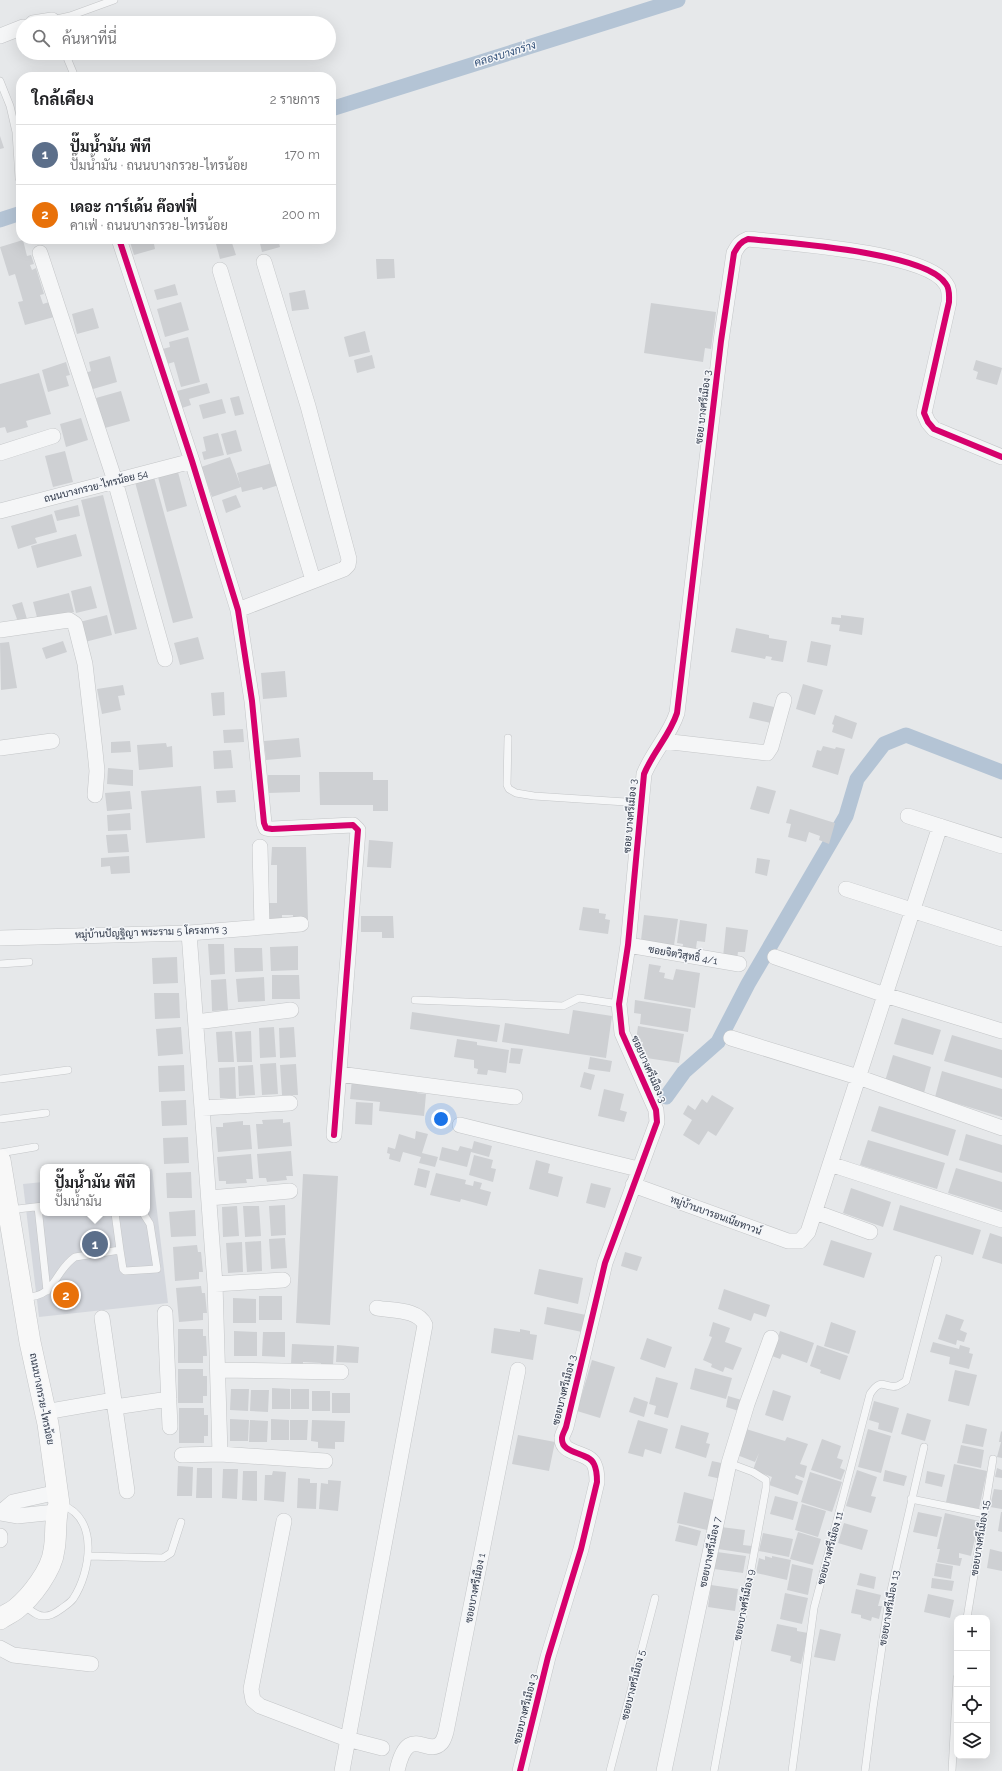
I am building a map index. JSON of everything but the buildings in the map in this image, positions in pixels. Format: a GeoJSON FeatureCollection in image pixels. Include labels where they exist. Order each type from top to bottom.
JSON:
{"type":"FeatureCollection","features":[{"type":"Feature","properties":{"kind":"main road","name":"ถนนบางกรวย-ไทรน้อย"},"geometry":{"type":"LineString","coordinates":[[0,1160],[4,1198],[45,1412],[58,1503],[54,1552],[49,1567],[39,1584],[22,1603],[16,1609],[0,1619]]}},
{"type":"Feature","properties":{"kind":"street"},"geometry":{"type":"LineString","coordinates":[[0,36],[16,30]]}},
{"type":"Feature","properties":{"kind":"street","name":"ซอย บางศรีเมือง 3"},"geometry":{"type":"LineString","coordinates":[[619,1004],[628,945],[644,774],[673,724],[677,713],[721,341],[734,253],[742,241],[748,239],[858,251],[906,262],[923,268],[938,276],[946,283],[949,291],[949,302],[924,413],[928,422],[934,429],[1002,457]]}},
{"type":"Feature","properties":{"kind":"street"},"geometry":{"type":"LineString","coordinates":[[121,244],[192,461],[238,610],[252,701],[264,823],[266,828],[272,829],[353,825],[358,830],[334,1135]]}},
{"type":"Feature","properties":{"kind":"street"},"geometry":{"type":"LineString","coordinates":[[40,253],[115,482],[165,659]]}},
{"type":"Feature","properties":{"kind":"street"},"geometry":{"type":"LineString","coordinates":[[238,610],[344,569],[348,565],[349,559],[308,406],[264,262]]}},
{"type":"Feature","properties":{"kind":"street"},"geometry":{"type":"LineString","coordinates":[[220,270],[313,580]]}},
{"type":"Feature","properties":{"kind":"street"},"geometry":{"type":"LineString","coordinates":[[0,453],[53,436]]}},
{"type":"Feature","properties":{"kind":"street","name":"ถนนบางกรวย-ไทรน้อย 54"},"geometry":{"type":"LineString","coordinates":[[0,511],[192,461]]}},
{"type":"Feature","properties":{"kind":"street"},"geometry":{"type":"LineString","coordinates":[[0,630],[69,620],[75,624],[86,664],[95,751],[95,795]]}},
{"type":"Feature","properties":{"kind":"street"},"geometry":{"type":"LineString","coordinates":[[663,741],[767,753],[771,747],[784,700]]}},
{"type":"Feature","properties":{"kind":"street"},"geometry":{"type":"LineString","coordinates":[[0,748],[52,741]]}},
{"type":"Feature","properties":{"kind":"street"},"geometry":{"type":"LineString","coordinates":[[908,816],[1002,846]]}},
{"type":"Feature","properties":{"kind":"street"},"geometry":{"type":"LineString","coordinates":[[870,1232],[815,1212],[940,826]]}},
{"type":"Feature","properties":{"kind":"street"},"geometry":{"type":"LineString","coordinates":[[260,847],[262,927]]}},
{"type":"Feature","properties":{"kind":"street"},"geometry":{"type":"LineString","coordinates":[[846,889],[1002,939]]}},
{"type":"Feature","properties":{"kind":"street","name":"หมู่บ้านปัญฐิญา พระราม 5 โครงการ 3"},"geometry":{"type":"LineString","coordinates":[[0,938],[189,933],[301,924]]}},
{"type":"Feature","properties":{"kind":"street"},"geometry":{"type":"LineString","coordinates":[[189,933],[215,1284],[220,1454]]}},
{"type":"Feature","properties":{"kind":"street","name":"ซอยจิตวิสุทธิ์ 4/1"},"geometry":{"type":"LineString","coordinates":[[628,945],[739,964]]}},
{"type":"Feature","properties":{"kind":"street"},"geometry":{"type":"LineString","coordinates":[[775,957],[885,995],[1002,1031]]}},
{"type":"Feature","properties":{"kind":"street","name":"ซอยบางศรีเมือง 3"},"geometry":{"type":"LineString","coordinates":[[520,1771],[548,1657],[581,1548],[597,1482],[597,1471],[594,1462],[586,1456],[564,1446],[562,1438],[566,1427],[605,1263],[638,1169],[657,1122],[656,1110],[622,1033],[619,1004]]}},
{"type":"Feature","properties":{"kind":"street"},"geometry":{"type":"LineString","coordinates":[[196,1022],[291,1010]]}},
{"type":"Feature","properties":{"kind":"street"},"geometry":{"type":"LineString","coordinates":[[731,1038],[858,1077],[1002,1128]]}},
{"type":"Feature","properties":{"kind":"street"},"geometry":{"type":"LineString","coordinates":[[339,1074],[516,1097]]}},
{"type":"Feature","properties":{"kind":"street"},"geometry":{"type":"LineString","coordinates":[[202,1108],[290,1102]]}},
{"type":"Feature","properties":{"kind":"street"},"geometry":{"type":"LineString","coordinates":[[460,1125],[638,1169]]}},
{"type":"Feature","properties":{"kind":"street"},"geometry":{"type":"LineString","coordinates":[[830,1164],[1002,1220]]}},
{"type":"Feature","properties":{"kind":"street","name":"หมู่บ้านบารอนเนียทาวน์"},"geometry":{"type":"LineString","coordinates":[[633,1185],[788,1241],[800,1241],[808,1232],[815,1212]]}},
{"type":"Feature","properties":{"kind":"street"},"geometry":{"type":"LineString","coordinates":[[209,1198],[290,1191]]}},
{"type":"Feature","properties":{"kind":"street"},"geometry":{"type":"LineString","coordinates":[[215,1284],[283,1280]]}},
{"type":"Feature","properties":{"kind":"street"},"geometry":{"type":"LineString","coordinates":[[342,1771],[425,1325],[422,1318],[415,1314],[378,1308]]}},
{"type":"Feature","properties":{"kind":"street"},"geometry":{"type":"LineString","coordinates":[[165,1313],[170,1427]]}},
{"type":"Feature","properties":{"kind":"street"},"geometry":{"type":"LineString","coordinates":[[102,1318],[127,1491]]}},
{"type":"Feature","properties":{"kind":"street","name":"ซอยบางศรีเมือง 7"},"geometry":{"type":"LineString","coordinates":[[664,1771],[729,1463],[747,1404],[771,1338]]}},
{"type":"Feature","properties":{"kind":"street"},"geometry":{"type":"LineString","coordinates":[[218,1370],[341,1372]]}},
{"type":"Feature","properties":{"kind":"street","name":"ซอยบางศรีเมือง 1"},"geometry":{"type":"LineString","coordinates":[[397,1771],[400,1756],[405,1748],[413,1743],[436,1746],[442,1743],[446,1732],[518,1370]]}},
{"type":"Feature","properties":{"kind":"street"},"geometry":{"type":"LineString","coordinates":[[45,1412],[169,1399]]}},
{"type":"Feature","properties":{"kind":"street"},"geometry":{"type":"LineString","coordinates":[[182,1455],[220,1454],[325,1461]]}},
{"type":"Feature","properties":{"kind":"street"},"geometry":{"type":"LineString","coordinates":[[0,1513],[13,1502],[58,1503]]}},
{"type":"Feature","properties":{"kind":"street"},"geometry":{"type":"LineString","coordinates":[[0,1513],[17,1516],[58,1503]]}},
{"type":"Feature","properties":{"kind":"street"},"geometry":{"type":"LineString","coordinates":[[284,1521],[250,1689],[253,1700],[260,1706],[347,1739],[382,1748]]}},
{"type":"Feature","properties":{"kind":"street"},"geometry":{"type":"LineString","coordinates":[[0,1648],[13,1655],[91,1664]]}},
{"type":"Feature","properties":{"kind":"lane"},"geometry":{"type":"LineString","coordinates":[[70,16],[114,0]]}},
{"type":"Feature","properties":{"kind":"lane"},"geometry":{"type":"LineString","coordinates":[[68,60],[73,72]]}},
{"type":"Feature","properties":{"kind":"lane"},"geometry":{"type":"LineString","coordinates":[[0,81],[10,106],[16,146]]}},
{"type":"Feature","properties":{"kind":"lane"},"geometry":{"type":"LineString","coordinates":[[508,738],[507,784],[509,789],[516,793],[534,796],[642,803]]}},
{"type":"Feature","properties":{"kind":"lane"},"geometry":{"type":"LineString","coordinates":[[0,964],[30,962]]}},
{"type":"Feature","properties":{"kind":"lane"},"geometry":{"type":"LineString","coordinates":[[416,1000],[563,1006],[579,998],[619,1004]]}},
{"type":"Feature","properties":{"kind":"lane"},"geometry":{"type":"LineString","coordinates":[[0,1079],[68,1070]]}},
{"type":"Feature","properties":{"kind":"lane"},"geometry":{"type":"LineString","coordinates":[[0,1119],[46,1113]]}},
{"type":"Feature","properties":{"kind":"lane"},"geometry":{"type":"LineString","coordinates":[[0,1153],[35,1147]]}},
{"type":"Feature","properties":{"kind":"lane"},"geometry":{"type":"LineString","coordinates":[[4,1198],[40,1207]]}},
{"type":"Feature","properties":{"kind":"lane"},"geometry":{"type":"LineString","coordinates":[[41,1216],[47,1291]]}},
{"type":"Feature","properties":{"kind":"lane"},"geometry":{"type":"LineString","coordinates":[[115,1216],[123,1269],[125,1271],[157,1269],[150,1224],[144,1216]]}},
{"type":"Feature","properties":{"kind":"lane"},"geometry":{"type":"LineString","coordinates":[[22,1297],[36,1297],[47,1291],[69,1261],[75,1257],[120,1250]]}},
{"type":"Feature","properties":{"kind":"lane","name":"ซอยบางศรีเมือง 11"},"geometry":{"type":"LineString","coordinates":[[792,1771],[814,1608],[870,1394],[875,1387],[882,1383],[897,1386],[906,1381],[938,1259]]}},
{"type":"Feature","properties":{"kind":"lane","name":"ซอยบางศรีเมือง 13"},"geometry":{"type":"LineString","coordinates":[[865,1771],[889,1599],[924,1447]]}},
{"type":"Feature","properties":{"kind":"lane","name":"ซอยบางศรีเมือง 15"},"geometry":{"type":"LineString","coordinates":[[967,1615],[993,1459]]}},
{"type":"Feature","properties":{"kind":"lane","name":"ซอยบางศรีเมือง 9"},"geometry":{"type":"LineString","coordinates":[[714,1771],[766,1488],[766,1480],[761,1476],[729,1463]]}},
{"type":"Feature","properties":{"kind":"lane"},"geometry":{"type":"LineString","coordinates":[[911,1499],[984,1514]]}},
{"type":"Feature","properties":{"kind":"lane"},"geometry":{"type":"LineString","coordinates":[[22,1603],[36,1614],[45,1616],[56,1613],[72,1600],[81,1583],[89,1556],[84,1527],[79,1516],[71,1508],[58,1503]]}},
{"type":"Feature","properties":{"kind":"lane"},"geometry":{"type":"LineString","coordinates":[[89,1556],[163,1558],[171,1553],[181,1522]]}},
{"type":"Feature","properties":{"kind":"lane","name":"ซอยบางศรีเมือง 5"},"geometry":{"type":"LineString","coordinates":[[610,1771],[655,1598]]}},
{"type":"Feature","properties":{"kind":"lane"},"geometry":{"type":"LineString","coordinates":[[952,1771],[957,1687]]}},
{"type":"Feature","properties":{"kind":"shaded area"},"geometry":{"type":"Polygon","coordinates":[[[150,1169],[152,1169],[168,1303],[39,1317],[23,1184],[40,1182],[40,1216],[150,1216],[150,1169]]]}},
{"type":"Feature","properties":{"kind":"waterway","name":"คลองบางกร่าง"},"geometry":{"type":"LineString","coordinates":[[336,107],[678,0]]}},
{"type":"Feature","properties":{"kind":"waterway","name":"คลองบางกร่าง"},"geometry":{"type":"LineString","coordinates":[[0,220],[16,215]]}},
{"type":"Feature","properties":{"kind":"waterway"},"geometry":{"type":"LineString","coordinates":[[666,1097],[684,1072],[718,1042],[748,984],[846,816],[857,779],[884,744],[906,735],[1002,772]]}},
{"type":"Feature","properties":{"kind":"cycle path"},"geometry":{"type":"LineString","coordinates":[[520,1771],[548,1657],[581,1549],[597,1482],[596,1468],[591,1460],[566,1447],[563,1443],[562,1437],[566,1427],[605,1263],[657,1122],[656,1110],[622,1033],[619,1004],[628,945],[644,774],[670,729],[677,713],[721,341],[734,253],[740,244],[748,239],[854,251],[912,264],[934,273],[946,284],[949,293],[949,302],[924,413],[928,422],[934,429],[1002,457]]}},
{"type":"Feature","properties":{"kind":"cycle path"},"geometry":{"type":"LineString","coordinates":[[121,244],[192,461],[238,610],[252,701],[264,823],[266,828],[272,829],[353,825],[358,830],[334,1135]]}},
{"type":"Feature","properties":{"kind":"place","name":"ปั๊มน้ำมัน พีที"},"geometry":{"type":"Point","coordinates":[95,1244]}},
{"type":"Feature","properties":{"kind":"place","name":"เดอะ การ์เด้น ค๊อฟฟี่"},"geometry":{"type":"Point","coordinates":[66,1295]}}]}
